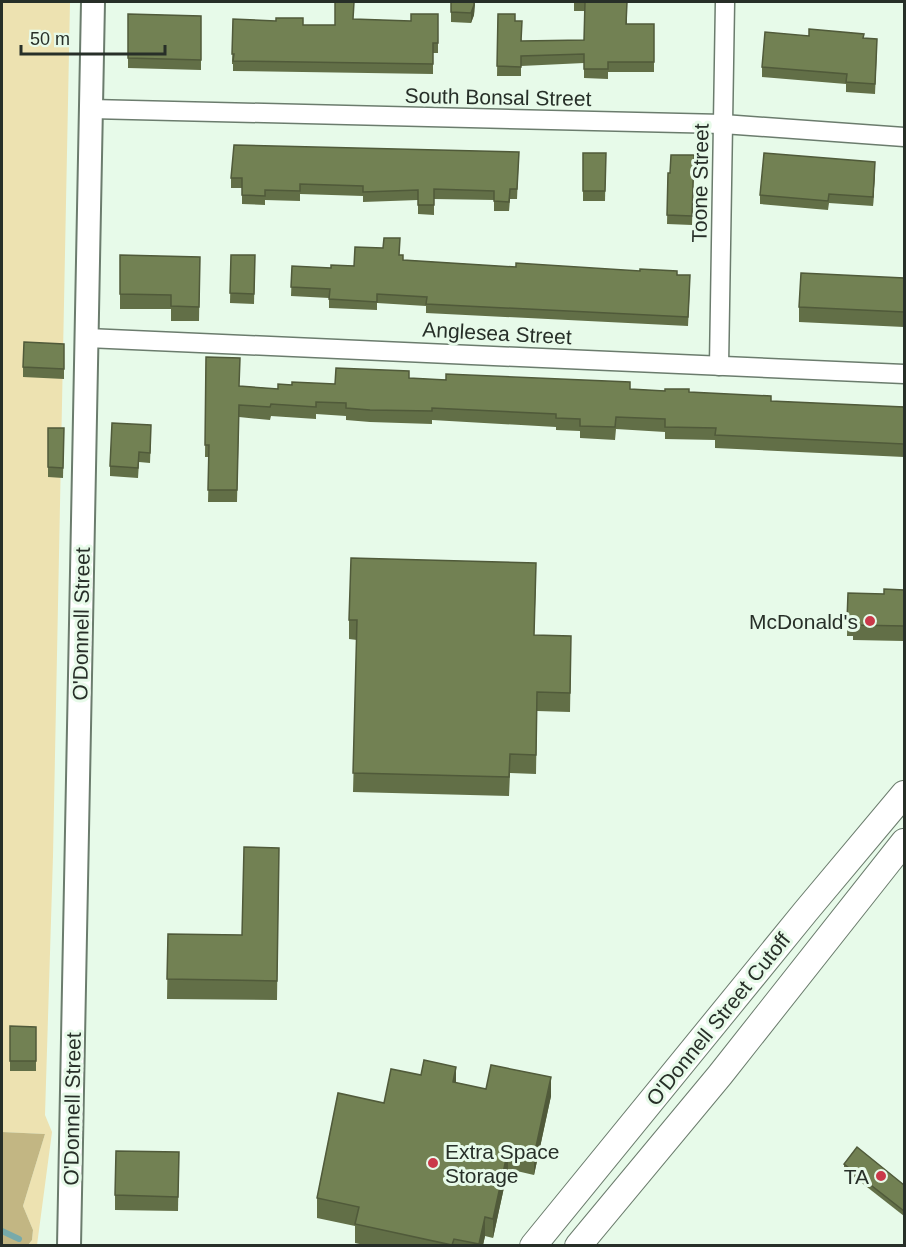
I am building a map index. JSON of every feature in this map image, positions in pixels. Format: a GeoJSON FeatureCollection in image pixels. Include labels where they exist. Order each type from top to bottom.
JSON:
{"type":"FeatureCollection","features":[{"type":"Feature","properties":{"kind":"main road","name":"O'Donnell Street Cutoff"},"geometry":{"type":"LineString","coordinates":[[533,1245],[904,794]]}},
{"type":"Feature","properties":{"kind":"main road","name":"O'Donnell Street Cutoff"},"geometry":{"type":"LineString","coordinates":[[578,1245],[720,1075],[904,842]]}},
{"type":"Feature","properties":{"kind":"street","name":"O'Donnell Street"},"geometry":{"type":"LineString","coordinates":[[69,1245],[93,2]]}},
{"type":"Feature","properties":{"kind":"street","name":"Toone Street"},"geometry":{"type":"LineString","coordinates":[[719,366],[725,2]]}},
{"type":"Feature","properties":{"kind":"street","name":"South Bonsal Street"},"geometry":{"type":"LineString","coordinates":[[91,109],[723,124],[904,137]]}},
{"type":"Feature","properties":{"kind":"street","name":"Anglesea Street"},"geometry":{"type":"LineString","coordinates":[[87,338],[904,374]]}},
{"type":"Feature","properties":{"kind":"shaded area"},"geometry":{"type":"Polygon","coordinates":[[[2,2],[70,2],[53,856],[45,1115],[52,1132],[37,1245],[28,1245],[32,1240],[33,1230],[23,1206],[45,1134],[2,1132],[2,2]]]}},
{"type":"Feature","properties":{"kind":"shaded area"},"geometry":{"type":"Polygon","coordinates":[[[2,1132],[45,1134],[23,1206],[33,1230],[32,1240],[28,1245],[2,1245],[2,1132]]]}},
{"type":"Feature","properties":{"kind":"building"},"geometry":{"type":"Polygon","coordinates":[[[335,2],[354,2],[353,19],[411,21],[411,14],[438,14],[438,43],[433,43],[433,64],[233,61],[233,19],[276,21],[276,18],[303,18],[303,25],[335,25],[335,2]]]}},
{"type":"Feature","properties":{"kind":"building"},"geometry":{"type":"Polygon","coordinates":[[[451,2],[474,2],[474,5],[471,13],[451,12],[451,2]]]}},
{"type":"Feature","properties":{"kind":"building"},"geometry":{"type":"Polygon","coordinates":[[[585,2],[627,2],[626,24],[654,24],[654,62],[608,62],[608,69],[584,69],[584,54],[521,56],[521,67],[497,66],[498,14],[515,14],[515,21],[522,21],[521,41],[584,40],[585,2]]]}},
{"type":"Feature","properties":{"kind":"building"},"geometry":{"type":"Polygon","coordinates":[[[128,14],[201,16],[201,60],[128,58],[128,14]]]}},
{"type":"Feature","properties":{"kind":"building"},"geometry":{"type":"Polygon","coordinates":[[[809,29],[864,34],[863,38],[877,39],[875,84],[846,82],[847,74],[762,67],[765,32],[809,36],[809,29]]]}},
{"type":"Feature","properties":{"kind":"building"},"geometry":{"type":"Polygon","coordinates":[[[234,145],[519,152],[517,189],[510,189],[509,202],[494,201],[494,191],[434,189],[434,205],[418,205],[418,190],[363,192],[363,186],[300,184],[300,191],[265,190],[265,196],[242,195],[242,178],[231,178],[234,145]]]}},
{"type":"Feature","properties":{"kind":"building"},"geometry":{"type":"Polygon","coordinates":[[[583,153],[606,153],[605,191],[583,191],[583,153]]]}},
{"type":"Feature","properties":{"kind":"building"},"geometry":{"type":"Polygon","coordinates":[[[764,153],[875,162],[873,197],[829,194],[828,201],[760,195],[764,153]]]}},
{"type":"Feature","properties":{"kind":"building"},"geometry":{"type":"Polygon","coordinates":[[[671,155],[694,155],[692,216],[667,215],[671,155]]]}},
{"type":"Feature","properties":{"kind":"building"},"geometry":{"type":"Polygon","coordinates":[[[384,238],[400,238],[399,255],[403,255],[403,260],[516,267],[516,263],[640,271],[640,269],[677,271],[677,275],[690,275],[688,317],[426,304],[427,297],[377,294],[377,302],[329,299],[330,289],[291,287],[292,266],[331,268],[331,265],[354,266],[355,247],[383,248],[384,238]]]}},
{"type":"Feature","properties":{"kind":"building"},"geometry":{"type":"Polygon","coordinates":[[[120,255],[200,257],[199,307],[171,306],[171,295],[120,294],[120,255]]]}},
{"type":"Feature","properties":{"kind":"building"},"geometry":{"type":"Polygon","coordinates":[[[231,255],[255,255],[254,294],[230,293],[231,255]]]}},
{"type":"Feature","properties":{"kind":"building"},"geometry":{"type":"Polygon","coordinates":[[[801,273],[904,278],[904,312],[799,307],[801,273]]]}},
{"type":"Feature","properties":{"kind":"building"},"geometry":{"type":"Polygon","coordinates":[[[24,342],[64,344],[64,369],[23,367],[24,342]]]}},
{"type":"Feature","properties":{"kind":"building"},"geometry":{"type":"Polygon","coordinates":[[[206,357],[240,358],[239,386],[278,389],[278,384],[292,385],[292,382],[335,384],[336,368],[409,371],[409,378],[446,380],[446,374],[630,382],[630,389],[665,391],[665,389],[689,389],[689,392],[771,396],[771,401],[904,407],[904,444],[715,435],[716,428],[665,427],[665,419],[616,417],[615,427],[580,426],[580,419],[556,418],[556,414],[432,408],[432,411],[370,410],[346,408],[346,403],[316,402],[316,407],[271,404],[270,407],[239,405],[237,490],[208,490],[209,445],[205,445],[206,357]]]}},
{"type":"Feature","properties":{"kind":"building"},"geometry":{"type":"Polygon","coordinates":[[[112,423],[151,425],[150,453],[139,452],[138,468],[110,466],[112,423]]]}},
{"type":"Feature","properties":{"kind":"building"},"geometry":{"type":"Polygon","coordinates":[[[48,428],[64,428],[63,468],[48,467],[48,428]]]}},
{"type":"Feature","properties":{"kind":"building"},"geometry":{"type":"Polygon","coordinates":[[[351,558],[536,563],[534,635],[571,636],[570,693],[537,692],[536,755],[510,754],[509,777],[353,773],[357,620],[349,620],[351,558]]]}},
{"type":"Feature","properties":{"kind":"building"},"geometry":{"type":"Polygon","coordinates":[[[884,589],[904,590],[904,626],[853,625],[854,622],[847,621],[848,593],[884,594],[884,589]]]}},
{"type":"Feature","properties":{"kind":"building"},"geometry":{"type":"Polygon","coordinates":[[[244,847],[279,848],[277,981],[167,979],[168,934],[242,935],[244,847]]]}},
{"type":"Feature","properties":{"kind":"building"},"geometry":{"type":"Polygon","coordinates":[[[10,1026],[36,1027],[36,1061],[10,1061],[10,1026]]]}},
{"type":"Feature","properties":{"kind":"building","name":"Extra Space Storage"},"geometry":{"type":"Polygon","coordinates":[[[424,1060],[456,1067],[453,1082],[486,1089],[491,1065],[551,1077],[534,1156],[508,1150],[493,1219],[485,1217],[479,1244],[454,1239],[452,1245],[355,1224],[359,1207],[317,1198],[338,1093],[384,1103],[391,1069],[421,1075],[424,1060]]]}},
{"type":"Feature","properties":{"kind":"building"},"geometry":{"type":"Polygon","coordinates":[[[857,1147],[904,1185],[904,1211],[844,1164],[857,1147]]]}},
{"type":"Feature","properties":{"kind":"building"},"geometry":{"type":"Polygon","coordinates":[[[116,1151],[179,1152],[178,1197],[115,1195],[116,1151]]]}},
{"type":"Feature","properties":{"kind":"waterway"},"geometry":{"type":"LineString","coordinates":[[2,1231],[19,1239]]}},
{"type":"Feature","properties":{"kind":"place","name":"McDonald's"},"geometry":{"type":"Point","coordinates":[870,621]}},
{"type":"Feature","properties":{"kind":"place","name":"Extra Space Storage"},"geometry":{"type":"Point","coordinates":[433,1163]}},
{"type":"Feature","properties":{"kind":"place","name":"TA"},"geometry":{"type":"Point","coordinates":[881,1176]}}]}
